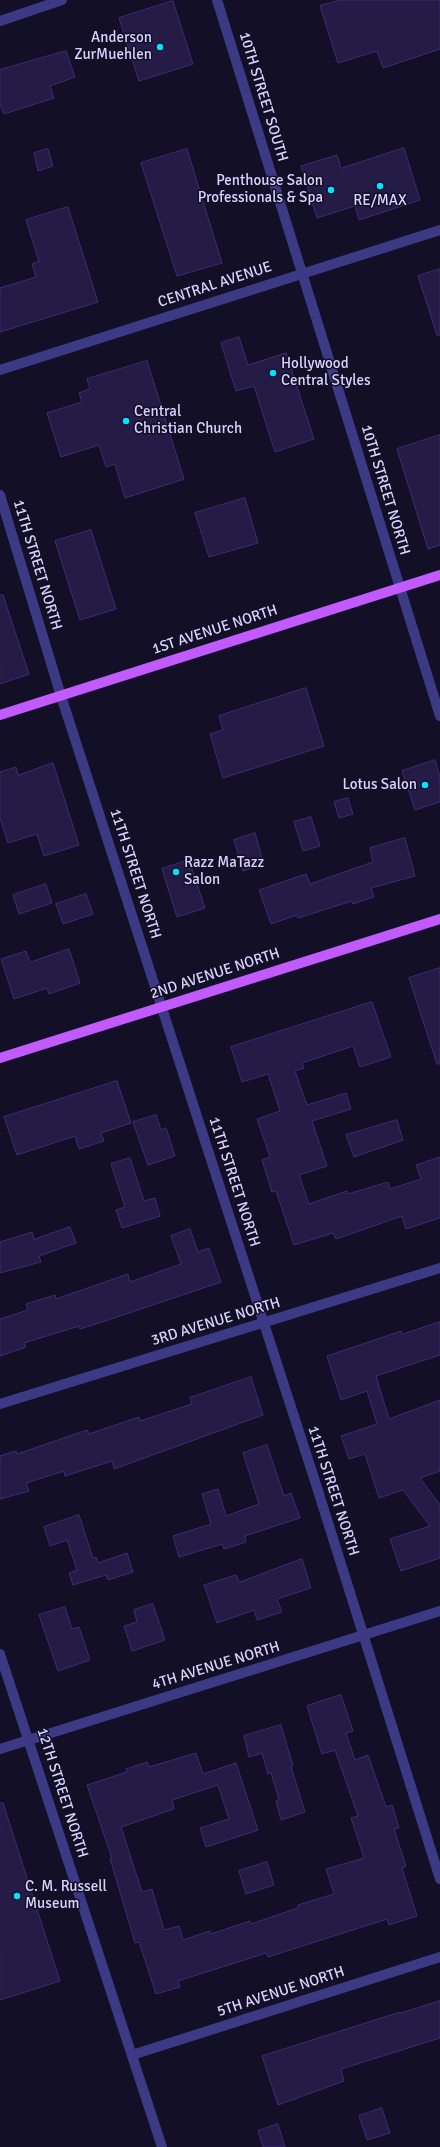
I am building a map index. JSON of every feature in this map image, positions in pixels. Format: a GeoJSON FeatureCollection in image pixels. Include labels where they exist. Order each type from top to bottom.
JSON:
{"type":"FeatureCollection","features":[{"type":"Feature","properties":{"kind":"main road","name":"1ST AVENUE NORTH"},"geometry":{"type":"LineString","coordinates":[[0,715],[440,575]]}},
{"type":"Feature","properties":{"kind":"main road","name":"2ND AVENUE NORTH"},"geometry":{"type":"LineString","coordinates":[[0,1058],[440,919]]}},
{"type":"Feature","properties":{"kind":"street"},"geometry":{"type":"LineString","coordinates":[[0,21],[62,0]]}},
{"type":"Feature","properties":{"kind":"street","name":"10TH STREET SOUTH"},"geometry":{"type":"LineString","coordinates":[[217,0],[302,272]]}},
{"type":"Feature","properties":{"kind":"street","name":"CENTRAL AVENUE"},"geometry":{"type":"LineString","coordinates":[[0,370],[302,272],[440,230]]}},
{"type":"Feature","properties":{"kind":"street","name":"10TH STREET NORTH"},"geometry":{"type":"LineString","coordinates":[[302,272],[440,716]]}},
{"type":"Feature","properties":{"kind":"street","name":"11TH STREET NORTH"},"geometry":{"type":"LineString","coordinates":[[0,495],[61,696],[364,1636],[440,1879]]}},
{"type":"Feature","properties":{"kind":"street","name":"3RD AVENUE NORTH"},"geometry":{"type":"LineString","coordinates":[[0,1404],[264,1324],[440,1268]]}},
{"type":"Feature","properties":{"kind":"street","name":"4TH AVENUE NORTH"},"geometry":{"type":"LineString","coordinates":[[0,1749],[440,1611]]}},
{"type":"Feature","properties":{"kind":"street","name":"12TH STREET NORTH"},"geometry":{"type":"LineString","coordinates":[[0,1654],[30,1740],[162,2147]]}},
{"type":"Feature","properties":{"kind":"street","name":"5TH AVENUE NORTH"},"geometry":{"type":"LineString","coordinates":[[132,2055],[440,1957]]}},
{"type":"Feature","properties":{"kind":"building"},"geometry":{"type":"Polygon","coordinates":[[[340,0],[440,0],[440,49],[383,68],[377,51],[338,63],[320,6],[340,0]]]}},
{"type":"Feature","properties":{"kind":"building"},"geometry":{"type":"Polygon","coordinates":[[[173,1],[193,64],[139,81],[119,18],[173,1]]]}},
{"type":"Feature","properties":{"kind":"building"},"geometry":{"type":"Polygon","coordinates":[[[66,51],[75,77],[50,86],[54,98],[4,114],[0,104],[0,70],[66,51]]]}},
{"type":"Feature","properties":{"kind":"building"},"geometry":{"type":"Polygon","coordinates":[[[404,148],[420,200],[359,220],[355,206],[317,218],[301,166],[337,155],[341,168],[404,148]]]}},
{"type":"Feature","properties":{"kind":"building"},"geometry":{"type":"Polygon","coordinates":[[[48,149],[53,166],[38,171],[34,153],[48,149]]]}},
{"type":"Feature","properties":{"kind":"building"},"geometry":{"type":"Polygon","coordinates":[[[187,149],[222,263],[177,276],[141,163],[187,149]]]}},
{"type":"Feature","properties":{"kind":"building"},"geometry":{"type":"Polygon","coordinates":[[[68,207],[98,302],[0,332],[0,288],[36,277],[32,264],[39,261],[26,220],[68,207]]]}},
{"type":"Feature","properties":{"kind":"building"},"geometry":{"type":"Polygon","coordinates":[[[440,269],[440,335],[437,335],[418,276],[440,269]]]}},
{"type":"Feature","properties":{"kind":"building"},"geometry":{"type":"Polygon","coordinates":[[[239,337],[248,365],[286,353],[314,439],[275,452],[254,386],[236,391],[221,343],[239,337]]]}},
{"type":"Feature","properties":{"kind":"building"},"geometry":{"type":"Polygon","coordinates":[[[147,361],[184,479],[125,498],[115,464],[106,467],[99,445],[61,457],[47,413],[82,402],[79,393],[90,389],[87,379],[147,361]]]}},
{"type":"Feature","properties":{"kind":"building"},"geometry":{"type":"Polygon","coordinates":[[[440,435],[440,545],[428,549],[397,449],[440,435]]]}},
{"type":"Feature","properties":{"kind":"building"},"geometry":{"type":"Polygon","coordinates":[[[245,498],[258,543],[209,557],[195,513],[245,498]]]}},
{"type":"Feature","properties":{"kind":"building"},"geometry":{"type":"Polygon","coordinates":[[[91,530],[116,609],[80,620],[55,541],[91,530]]]}},
{"type":"Feature","properties":{"kind":"building"},"geometry":{"type":"Polygon","coordinates":[[[0,595],[3,595],[29,674],[0,684],[0,595]]]}},
{"type":"Feature","properties":{"kind":"building"},"geometry":{"type":"Polygon","coordinates":[[[306,688],[324,746],[223,778],[210,734],[223,730],[219,716],[306,688]]]}},
{"type":"Feature","properties":{"kind":"building"},"geometry":{"type":"Polygon","coordinates":[[[435,760],[440,777],[440,802],[415,810],[402,771],[435,760]]]}},
{"type":"Feature","properties":{"kind":"building"},"geometry":{"type":"Polygon","coordinates":[[[53,763],[79,845],[44,856],[37,834],[8,843],[0,818],[0,772],[16,767],[18,775],[53,763]]]}},
{"type":"Feature","properties":{"kind":"building"},"geometry":{"type":"Polygon","coordinates":[[[348,798],[353,814],[339,818],[334,802],[348,798]]]}},
{"type":"Feature","properties":{"kind":"building"},"geometry":{"type":"Polygon","coordinates":[[[311,817],[320,846],[303,851],[294,822],[311,817]]]}},
{"type":"Feature","properties":{"kind":"building"},"geometry":{"type":"Polygon","coordinates":[[[255,833],[264,865],[243,871],[234,840],[255,833]]]}},
{"type":"Feature","properties":{"kind":"building"},"geometry":{"type":"Polygon","coordinates":[[[405,838],[415,876],[371,888],[374,897],[353,904],[352,901],[298,918],[297,915],[271,924],[259,890],[306,874],[310,884],[373,862],[370,848],[405,838]]]}},
{"type":"Feature","properties":{"kind":"building"},"geometry":{"type":"Polygon","coordinates":[[[189,860],[205,908],[177,917],[162,869],[189,860]]]}},
{"type":"Feature","properties":{"kind":"building"},"geometry":{"type":"Polygon","coordinates":[[[46,884],[52,903],[19,914],[13,895],[46,884]]]}},
{"type":"Feature","properties":{"kind":"building"},"geometry":{"type":"Polygon","coordinates":[[[86,894],[93,914],[63,924],[56,904],[86,894]]]}},
{"type":"Feature","properties":{"kind":"building"},"geometry":{"type":"Polygon","coordinates":[[[69,949],[80,983],[49,994],[47,988],[14,999],[1,959],[26,951],[30,962],[69,949]]]}},
{"type":"Feature","properties":{"kind":"building"},"geometry":{"type":"Polygon","coordinates":[[[440,968],[440,1064],[437,1064],[409,978],[440,968]]]}},
{"type":"Feature","properties":{"kind":"building"},"geometry":{"type":"Polygon","coordinates":[[[372,1002],[391,1057],[360,1067],[353,1046],[302,1063],[304,1068],[295,1071],[307,1105],[346,1093],[351,1109],[312,1121],[327,1166],[299,1175],[309,1204],[347,1191],[348,1194],[388,1182],[390,1189],[421,1179],[416,1165],[440,1157],[440,1218],[406,1229],[402,1216],[336,1239],[333,1233],[294,1245],[276,1191],[272,1192],[262,1160],[270,1157],[257,1119],[280,1111],[268,1074],[242,1082],[231,1047],[372,1002]]]}},
{"type":"Feature","properties":{"kind":"building"},"geometry":{"type":"Polygon","coordinates":[[[117,1081],[131,1123],[101,1133],[104,1141],[79,1149],[75,1136],[17,1155],[4,1117],[117,1081]]]}},
{"type":"Feature","properties":{"kind":"building"},"geometry":{"type":"Polygon","coordinates":[[[156,1115],[161,1130],[166,1128],[175,1156],[148,1165],[133,1122],[156,1115]]]}},
{"type":"Feature","properties":{"kind":"building"},"geometry":{"type":"Polygon","coordinates":[[[397,1120],[403,1140],[354,1157],[346,1135],[397,1120]]]}},
{"type":"Feature","properties":{"kind":"building"},"geometry":{"type":"Polygon","coordinates":[[[130,1158],[144,1201],[155,1198],[160,1216],[122,1228],[116,1210],[125,1207],[111,1164],[130,1158]]]}},
{"type":"Feature","properties":{"kind":"building"},"geometry":{"type":"Polygon","coordinates":[[[70,1227],[76,1243],[39,1256],[41,1262],[0,1273],[0,1242],[32,1232],[34,1239],[70,1227]]]}},
{"type":"Feature","properties":{"kind":"building"},"geometry":{"type":"Polygon","coordinates":[[[190,1229],[198,1252],[209,1248],[221,1282],[80,1329],[79,1326],[24,1343],[26,1347],[0,1356],[0,1319],[28,1310],[26,1304],[55,1295],[56,1299],[128,1274],[130,1282],[181,1264],[171,1236],[190,1229]]]}},
{"type":"Feature","properties":{"kind":"building"},"geometry":{"type":"Polygon","coordinates":[[[440,1322],[440,1355],[376,1376],[389,1419],[440,1400],[440,1471],[420,1478],[440,1505],[440,1558],[401,1571],[390,1539],[430,1526],[403,1490],[379,1498],[365,1454],[349,1459],[341,1436],[377,1424],[367,1391],[341,1400],[327,1356],[401,1331],[402,1334],[440,1322]]]}},
{"type":"Feature","properties":{"kind":"building"},"geometry":{"type":"Polygon","coordinates":[[[251,1377],[263,1415],[114,1469],[112,1461],[65,1476],[64,1471],[26,1483],[29,1491],[0,1499],[0,1456],[16,1451],[17,1454],[87,1430],[89,1434],[139,1417],[140,1421],[192,1404],[190,1398],[251,1377]]]}},
{"type":"Feature","properties":{"kind":"building"},"geometry":{"type":"Polygon","coordinates":[[[267,1445],[284,1496],[291,1493],[300,1518],[245,1536],[246,1542],[224,1549],[222,1544],[179,1557],[173,1536],[211,1524],[202,1494],[218,1489],[226,1516],[259,1504],[243,1453],[267,1445]]]}},
{"type":"Feature","properties":{"kind":"building"},"geometry":{"type":"Polygon","coordinates":[[[79,1515],[93,1558],[96,1557],[98,1563],[127,1553],[133,1572],[108,1580],[106,1575],[73,1585],[69,1573],[77,1570],[67,1540],[50,1546],[44,1527],[79,1515]]]}},
{"type":"Feature","properties":{"kind":"building"},"geometry":{"type":"Polygon","coordinates":[[[302,1559],[311,1588],[277,1599],[282,1612],[257,1620],[254,1610],[217,1623],[204,1585],[236,1575],[239,1582],[302,1559]]]}},
{"type":"Feature","properties":{"kind":"building"},"geometry":{"type":"Polygon","coordinates":[[[153,1604],[165,1640],[132,1651],[124,1626],[137,1622],[134,1610],[153,1604]]]}},
{"type":"Feature","properties":{"kind":"building"},"geometry":{"type":"Polygon","coordinates":[[[65,1607],[72,1629],[79,1627],[90,1660],[58,1671],[39,1615],[65,1607]]]}},
{"type":"Feature","properties":{"kind":"building"},"geometry":{"type":"Polygon","coordinates":[[[341,1695],[353,1731],[346,1733],[355,1760],[368,1755],[386,1807],[392,1805],[399,1828],[394,1829],[406,1866],[402,1868],[417,1916],[389,1925],[387,1919],[268,1957],[266,1953],[178,1981],[180,1987],[156,1994],[139,1942],[135,1943],[110,1858],[112,1858],[87,1785],[127,1772],[126,1769],[147,1762],[149,1767],[196,1753],[203,1774],[236,1763],[258,1830],[206,1847],[200,1828],[229,1819],[218,1785],[172,1800],[174,1809],[121,1827],[142,1892],[152,1889],[164,1930],[179,1926],[183,1940],[210,1931],[211,1934],[250,1921],[251,1924],[298,1908],[298,1905],[334,1894],[326,1869],[364,1858],[351,1818],[358,1816],[335,1750],[322,1754],[307,1706],[341,1695]]]}},
{"type":"Feature","properties":{"kind":"building"},"geometry":{"type":"Polygon","coordinates":[[[281,1725],[293,1766],[291,1767],[305,1812],[281,1820],[276,1801],[279,1799],[271,1773],[268,1774],[262,1753],[249,1757],[244,1736],[281,1725]]]}},
{"type":"Feature","properties":{"kind":"building","name":"C. M. Russell Museum"},"geometry":{"type":"Polygon","coordinates":[[[0,1803],[3,1803],[60,1981],[0,2000],[0,1803]]]}},
{"type":"Feature","properties":{"kind":"building"},"geometry":{"type":"Polygon","coordinates":[[[267,1862],[274,1885],[246,1894],[239,1871],[267,1862]]]}},
{"type":"Feature","properties":{"kind":"building"},"geometry":{"type":"Polygon","coordinates":[[[440,2001],[440,2038],[341,2069],[344,2081],[278,2105],[262,2056],[400,2012],[440,2001]]]}},
{"type":"Feature","properties":{"kind":"building"},"geometry":{"type":"Polygon","coordinates":[[[382,2108],[390,2133],[367,2140],[359,2116],[382,2108]]]}},
{"type":"Feature","properties":{"kind":"building"},"geometry":{"type":"Polygon","coordinates":[[[278,2124],[285,2147],[263,2147],[258,2131],[278,2124]]]}},
{"type":"Feature","properties":{"kind":"place","name":"Anderson ZurMuehlen"},"geometry":{"type":"Point","coordinates":[160,47]}},
{"type":"Feature","properties":{"kind":"place","name":"RE/MAX"},"geometry":{"type":"Point","coordinates":[380,186]}},
{"type":"Feature","properties":{"kind":"place","name":"Penthouse Salon Professionals & Spa"},"geometry":{"type":"Point","coordinates":[331,190]}},
{"type":"Feature","properties":{"kind":"place","name":"Hollywood Central Styles"},"geometry":{"type":"Point","coordinates":[273,373]}},
{"type":"Feature","properties":{"kind":"place","name":"Central Christian Church"},"geometry":{"type":"Point","coordinates":[126,421]}},
{"type":"Feature","properties":{"kind":"place","name":"Lotus Salon"},"geometry":{"type":"Point","coordinates":[425,785]}},
{"type":"Feature","properties":{"kind":"place","name":"Razz MaTazz Salon"},"geometry":{"type":"Point","coordinates":[176,872]}},
{"type":"Feature","properties":{"kind":"place","name":"C. M. Russell Museum"},"geometry":{"type":"Point","coordinates":[17,1896]}}]}
